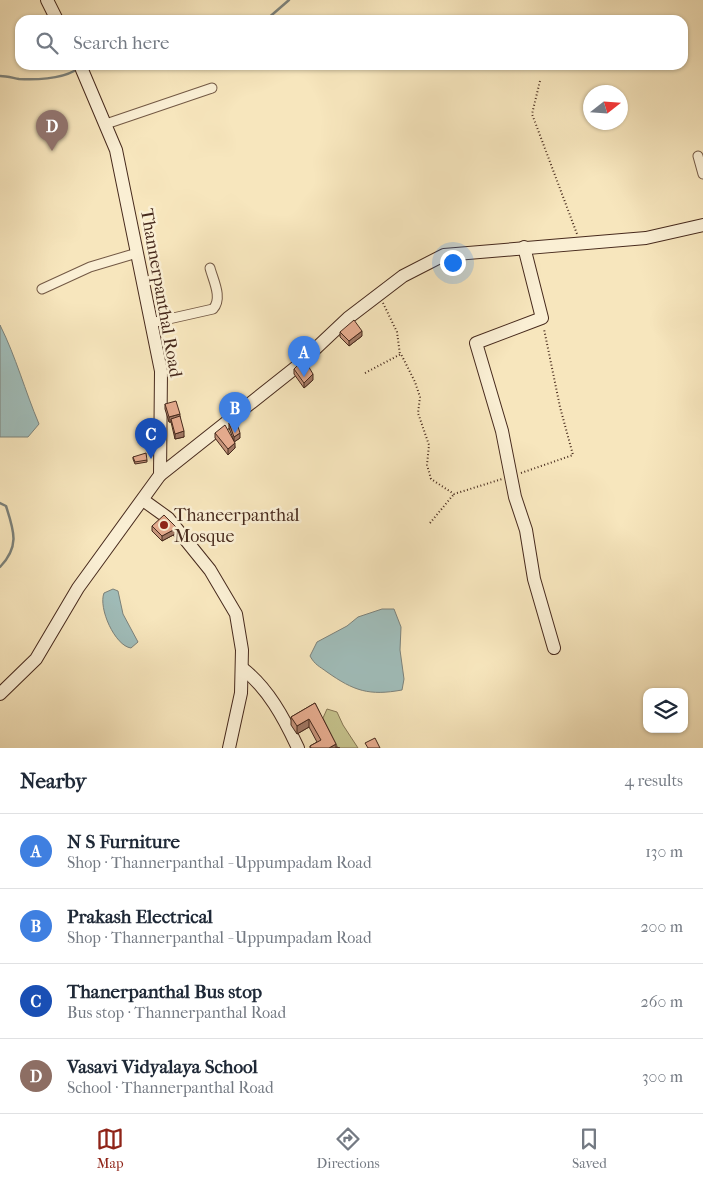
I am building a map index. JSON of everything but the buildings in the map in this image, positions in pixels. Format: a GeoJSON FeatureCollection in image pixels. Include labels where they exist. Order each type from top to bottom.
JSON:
{"type":"FeatureCollection","features":[{"type":"Feature","properties":{"kind":"street"},"geometry":{"type":"LineString","coordinates":[[47,0],[54,15]]}},
{"type":"Feature","properties":{"kind":"street","name":"Thannerpanthal Road"},"geometry":{"type":"LineString","coordinates":[[82,70],[116,150],[161,371],[160,475]]}},
{"type":"Feature","properties":{"kind":"street"},"geometry":{"type":"LineString","coordinates":[[106,124],[212,88]]}},
{"type":"Feature","properties":{"kind":"street"},"geometry":{"type":"LineString","coordinates":[[698,156],[703,174]]}},
{"type":"Feature","properties":{"kind":"street"},"geometry":{"type":"LineString","coordinates":[[0,694],[36,659],[78,588],[160,475],[295,368],[348,318],[403,276],[444,255],[646,238],[703,225]]}},
{"type":"Feature","properties":{"kind":"street"},"geometry":{"type":"LineString","coordinates":[[524,247],[542,318],[476,343],[502,431],[515,497],[526,530],[534,579],[554,648]]}},
{"type":"Feature","properties":{"kind":"street"},"geometry":{"type":"LineString","coordinates":[[42,289],[90,267],[137,252]]}},
{"type":"Feature","properties":{"kind":"street"},"geometry":{"type":"LineString","coordinates":[[151,323],[214,309],[217,293],[210,268]]}},
{"type":"Feature","properties":{"kind":"street"},"geometry":{"type":"LineString","coordinates":[[143,500],[168,518],[226,593],[236,614],[242,650],[241,694],[229,748]]}},
{"type":"Feature","properties":{"kind":"street"},"geometry":{"type":"LineString","coordinates":[[242,668],[257,680],[268,693],[298,748]]}},
{"type":"Feature","properties":{"kind":"path"},"geometry":{"type":"LineString","coordinates":[[540,81],[532,114],[581,243]]}},
{"type":"Feature","properties":{"kind":"path"},"geometry":{"type":"LineString","coordinates":[[379,294],[397,332],[401,354],[420,397],[418,413],[430,445],[426,465],[431,478],[454,494]]}},
{"type":"Feature","properties":{"kind":"path"},"geometry":{"type":"LineString","coordinates":[[430,523],[454,494],[573,456],[560,407],[542,318]]}},
{"type":"Feature","properties":{"kind":"path"},"geometry":{"type":"LineString","coordinates":[[380,367],[401,354]]}},
{"type":"Feature","properties":{"kind":"path"},"geometry":{"type":"LineString","coordinates":[[365,373],[401,354]]}},
{"type":"Feature","properties":{"kind":"shaded area"},"geometry":{"type":"Polygon","coordinates":[[[327,709],[337,712],[358,748],[338,748],[323,718],[327,709]]]}},
{"type":"Feature","properties":{"kind":"water"},"geometry":{"type":"Polygon","coordinates":[[[0,325],[39,424],[28,437],[0,437],[0,325]]]}},
{"type":"Feature","properties":{"kind":"water"},"geometry":{"type":"Polygon","coordinates":[[[113,589],[118,591],[123,614],[138,642],[131,648],[125,646],[114,634],[103,608],[104,593],[113,589]]]}},
{"type":"Feature","properties":{"kind":"water"},"geometry":{"type":"Polygon","coordinates":[[[382,609],[394,609],[401,627],[400,650],[404,679],[402,690],[371,692],[354,688],[327,672],[312,659],[310,656],[317,642],[347,626],[358,617],[382,609]]]}},
{"type":"Feature","properties":{"kind":"waterway"},"geometry":{"type":"LineString","coordinates":[[272,15],[289,0]]}},
{"type":"Feature","properties":{"kind":"waterway"},"geometry":{"type":"LineString","coordinates":[[0,76],[19,79],[40,79],[62,76],[74,71]]}},
{"type":"Feature","properties":{"kind":"waterway"},"geometry":{"type":"LineString","coordinates":[[0,503],[6,506],[13,531],[13,545],[0,567]]}},
{"type":"Feature","properties":{"kind":"place","name":"Vasavi Vidyalaya School"},"geometry":{"type":"Point","coordinates":[52,151]}},
{"type":"Feature","properties":{"kind":"place","name":"N S Furniture"},"geometry":{"type":"Point","coordinates":[304,377]}},
{"type":"Feature","properties":{"kind":"place","name":"Prakash Electrical"},"geometry":{"type":"Point","coordinates":[235,433]}},
{"type":"Feature","properties":{"kind":"place","name":"Thanerpanthal Bus stop"},"geometry":{"type":"Point","coordinates":[151,459]}},
{"type":"Feature","properties":{"kind":"place","name":"Thaneerpanthal Mosque"},"geometry":{"type":"Point","coordinates":[164,525]}}]}
